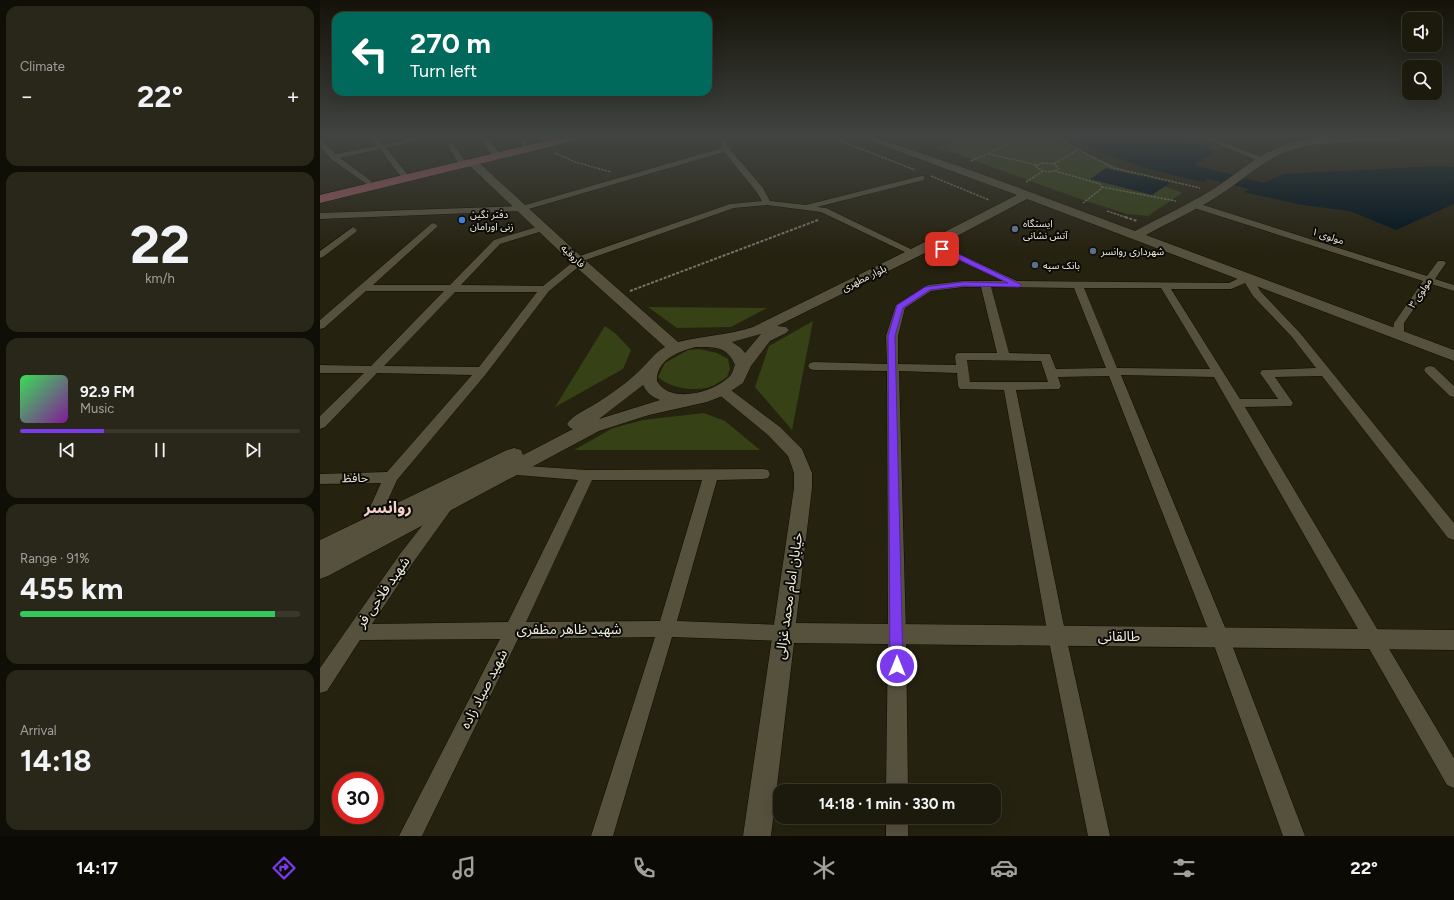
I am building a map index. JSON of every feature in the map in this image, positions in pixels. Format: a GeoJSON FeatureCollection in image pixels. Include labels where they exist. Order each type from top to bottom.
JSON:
{"type":"FeatureCollection","features":[{"type":"Feature","properties":{"kind":"main road"},"geometry":{"type":"LineString","coordinates":[[320,194],[404,174]]}},
{"type":"Feature","properties":{"kind":"main road"},"geometry":{"type":"LineString","coordinates":[[320,199],[419,174]]}},
{"type":"Feature","properties":{"kind":"main road","name":"فاروقیه"},"geometry":{"type":"LineString","coordinates":[[481,174],[522,208],[578,261],[675,348]]}},
{"type":"Feature","properties":{"kind":"main road"},"geometry":{"type":"LineString","coordinates":[[978,174],[1247,278],[1398,329],[1454,343]]}},
{"type":"Feature","properties":{"kind":"main road"},"geometry":{"type":"LineString","coordinates":[[1135,236],[1193,205],[1240,174]]}},
{"type":"Feature","properties":{"kind":"main road"},"geometry":{"type":"LineString","coordinates":[[1028,193],[1146,230],[1398,329],[1454,356]]}},
{"type":"Feature","properties":{"kind":"main road","name":"بلوار مطهری"},"geometry":{"type":"LineString","coordinates":[[743,365],[765,338],[942,249],[1028,193]]}},
{"type":"Feature","properties":{"kind":"main road","name":"بلوار مطهری"},"geometry":{"type":"LineString","coordinates":[[696,342],[736,336],[758,330],[914,253],[1028,193]]}},
{"type":"Feature","properties":{"kind":"main road"},"geometry":{"type":"LineString","coordinates":[[320,550],[537,444],[597,412],[626,390],[660,357],[675,348],[696,342],[714,342],[730,346],[740,354],[743,365],[737,379],[722,390],[707,397],[690,399],[645,410],[592,427],[320,569]]}},
{"type":"Feature","properties":{"kind":"main road"},"geometry":{"type":"LineString","coordinates":[[650,368],[649,378],[652,387],[661,394],[674,398],[690,399]]}},
{"type":"Feature","properties":{"kind":"street"},"geometry":{"type":"LineString","coordinates":[[356,174],[368,183]]}},
{"type":"Feature","properties":{"kind":"street"},"geometry":{"type":"LineString","coordinates":[[320,216],[522,208],[638,174]]}},
{"type":"Feature","properties":{"kind":"street"},"geometry":{"type":"LineString","coordinates":[[747,174],[760,190],[767,203]]}},
{"type":"Feature","properties":{"kind":"street"},"geometry":{"type":"LineString","coordinates":[[804,207],[921,178]]}},
{"type":"Feature","properties":{"kind":"street"},"geometry":{"type":"LineString","coordinates":[[370,525],[391,477],[482,371],[545,289],[578,261],[733,206],[767,203],[823,210],[914,253]]}},
{"type":"Feature","properties":{"kind":"street","name":"مولوی ۱"},"geometry":{"type":"LineString","coordinates":[[1193,205],[1454,288]]}},
{"type":"Feature","properties":{"kind":"street"},"geometry":{"type":"LineString","coordinates":[[320,326],[434,226]]}},
{"type":"Feature","properties":{"kind":"street"},"geometry":{"type":"LineString","coordinates":[[320,424],[375,370],[497,242],[543,228]]}},
{"type":"Feature","properties":{"kind":"street"},"geometry":{"type":"LineString","coordinates":[[320,255],[353,230]]}},
{"type":"Feature","properties":{"kind":"street"},"geometry":{"type":"LineString","coordinates":[[942,249],[1019,285]]}},
{"type":"Feature","properties":{"kind":"street","name":"مولوی ۳"},"geometry":{"type":"LineString","coordinates":[[1398,329],[1428,280],[1441,263]]}},
{"type":"Feature","properties":{"kind":"street"},"geometry":{"type":"LineString","coordinates":[[897,784],[897,634],[892,336],[900,307],[928,288],[963,284],[1165,287],[1232,286],[1247,278],[1257,294],[1296,335],[1454,534]]}},
{"type":"Feature","properties":{"kind":"street"},"geometry":{"type":"LineString","coordinates":[[985,284],[1004,356]]}},
{"type":"Feature","properties":{"kind":"street"},"geometry":{"type":"LineString","coordinates":[[1078,285],[1114,371],[1220,637],[1294,836]]}},
{"type":"Feature","properties":{"kind":"street"},"geometry":{"type":"LineString","coordinates":[[1165,287],[1236,403],[1454,778]]}},
{"type":"Feature","properties":{"kind":"street"},"geometry":{"type":"LineString","coordinates":[[364,288],[545,289]]}},
{"type":"Feature","properties":{"kind":"street"},"geometry":{"type":"LineString","coordinates":[[961,356],[1004,356],[1046,357],[1055,386],[964,386],[961,356]]}},
{"type":"Feature","properties":{"kind":"street"},"geometry":{"type":"LineString","coordinates":[[814,366],[962,369]]}},
{"type":"Feature","properties":{"kind":"street"},"geometry":{"type":"LineString","coordinates":[[320,369],[482,371]]}},
{"type":"Feature","properties":{"kind":"street"},"geometry":{"type":"LineString","coordinates":[[1430,370],[1454,393]]}},
{"type":"Feature","properties":{"kind":"street"},"geometry":{"type":"LineString","coordinates":[[1050,373],[1114,371],[1218,373]]}},
{"type":"Feature","properties":{"kind":"street"},"geometry":{"type":"LineString","coordinates":[[1236,403],[1287,403],[1266,373],[1324,372]]}},
{"type":"Feature","properties":{"kind":"street"},"geometry":{"type":"LineString","coordinates":[[1009,386],[1057,636],[1098,836]]}},
{"type":"Feature","properties":{"kind":"street","name":"خیابان امام محمد غزالی"},"geometry":{"type":"LineString","coordinates":[[722,390],[774,431],[796,453],[803,473],[803,488],[757,836]]}},
{"type":"Feature","properties":{"kind":"street"},"geometry":{"type":"LineString","coordinates":[[511,470],[587,475],[763,474]]}},
{"type":"Feature","properties":{"kind":"street"},"geometry":{"type":"LineString","coordinates":[[602,836],[666,629],[711,474]]}},
{"type":"Feature","properties":{"kind":"street","name":"شهید صیاد زاده"},"geometry":{"type":"LineString","coordinates":[[410,836],[514,629],[587,475]]}},
{"type":"Feature","properties":{"kind":"street","name":"حافظ"},"geometry":{"type":"LineString","coordinates":[[320,479],[391,477]]}},
{"type":"Feature","properties":{"kind":"street","name":"شهید فلاحی فر"},"geometry":{"type":"LineString","coordinates":[[320,684],[406,559],[448,503]]}},
{"type":"Feature","properties":{"kind":"street","name":"شهید ظاهر مظفری"},"geometry":{"type":"LineString","coordinates":[[355,632],[514,629],[666,629],[784,633]]}},
{"type":"Feature","properties":{"kind":"street","name":"طالقانی"},"geometry":{"type":"LineString","coordinates":[[784,633],[1454,640]]}},
{"type":"Feature","properties":{"kind":"street"},"geometry":{"type":"LineString","coordinates":[[897,824],[897,836]]}},
{"type":"Feature","properties":{"kind":"path"},"geometry":{"type":"LineString","coordinates":[[618,174],[628,177]]}},
{"type":"Feature","properties":{"kind":"path"},"geometry":{"type":"LineString","coordinates":[[1028,193],[1041,174]]}},
{"type":"Feature","properties":{"kind":"path"},"geometry":{"type":"LineString","coordinates":[[1065,174],[1100,184],[1102,187],[1170,199],[1193,205]]}},
{"type":"Feature","properties":{"kind":"path"},"geometry":{"type":"LineString","coordinates":[[1142,174],[1218,190]]}},
{"type":"Feature","properties":{"kind":"path"},"geometry":{"type":"LineString","coordinates":[[1083,203],[1102,187]]}},
{"type":"Feature","properties":{"kind":"path"},"geometry":{"type":"LineString","coordinates":[[617,296],[834,214]]}},
{"type":"Feature","properties":{"kind":"green space"},"geometry":{"type":"Polygon","coordinates":[[[1011,174],[1135,174],[1182,193],[1148,216],[1127,214],[1011,174]]]}},
{"type":"Feature","properties":{"kind":"green space"},"geometry":{"type":"Polygon","coordinates":[[[648,307],[767,308],[731,327],[677,328],[648,307]]]}},
{"type":"Feature","properties":{"kind":"green space"},"geometry":{"type":"Polygon","coordinates":[[[813,321],[792,430],[755,387],[769,346],[813,321]]]}},
{"type":"Feature","properties":{"kind":"green space"},"geometry":{"type":"Polygon","coordinates":[[[605,326],[616,334],[631,350],[623,369],[555,407],[605,326]]]}},
{"type":"Feature","properties":{"kind":"green space"},"geometry":{"type":"Polygon","coordinates":[[[699,349],[717,353],[728,359],[730,369],[727,377],[707,388],[687,389],[669,384],[658,377],[665,363],[688,350],[699,349]]]}},
{"type":"Feature","properties":{"kind":"green space"},"geometry":{"type":"Polygon","coordinates":[[[704,413],[725,421],[760,450],[574,450],[613,428],[643,420],[704,413]]]}},
{"type":"Feature","properties":{"kind":"water"},"geometry":{"type":"Polygon","coordinates":[[[1097,174],[1132,174],[1170,183],[1152,195],[1090,179],[1097,174]]]}},
{"type":"Feature","properties":{"kind":"water"},"geometry":{"type":"Polygon","coordinates":[[[1167,174],[1201,174],[1208,178],[1204,182],[1167,174]]]}},
{"type":"Feature","properties":{"kind":"water"},"geometry":{"type":"Polygon","coordinates":[[[1284,174],[1454,174],[1454,204],[1396,230],[1350,211],[1303,205],[1243,192],[1284,174]]]}},
{"type":"Feature","properties":{"kind":"waterway"},"geometry":{"type":"LineString","coordinates":[[1210,174],[1285,193],[1295,194]]}},
{"type":"Feature","properties":{"kind":"place","name":"دفتر نگین زنی اورامان"},"geometry":{"type":"Point","coordinates":[462,220]}},
{"type":"Feature","properties":{"kind":"place","name":"ایستگاه آتش نشانی"},"geometry":{"type":"Point","coordinates":[1015,229]}},
{"type":"Feature","properties":{"kind":"place","name":"شهرداری روانسر"},"geometry":{"type":"Point","coordinates":[1093,251]}},
{"type":"Feature","properties":{"kind":"place","name":"بانک سپه"},"geometry":{"type":"Point","coordinates":[1035,265]}},
{"type":"Feature","properties":{"kind":"district","name":"روانسر"},"geometry":{"type":"Point","coordinates":[388,507]}},
{"type":"Feature","properties":{"kind":"route"},"geometry":{"type":"LineString","coordinates":[[897,666],[892,336],[900,307],[928,288],[963,284],[1019,285],[942,249]]}}]}
